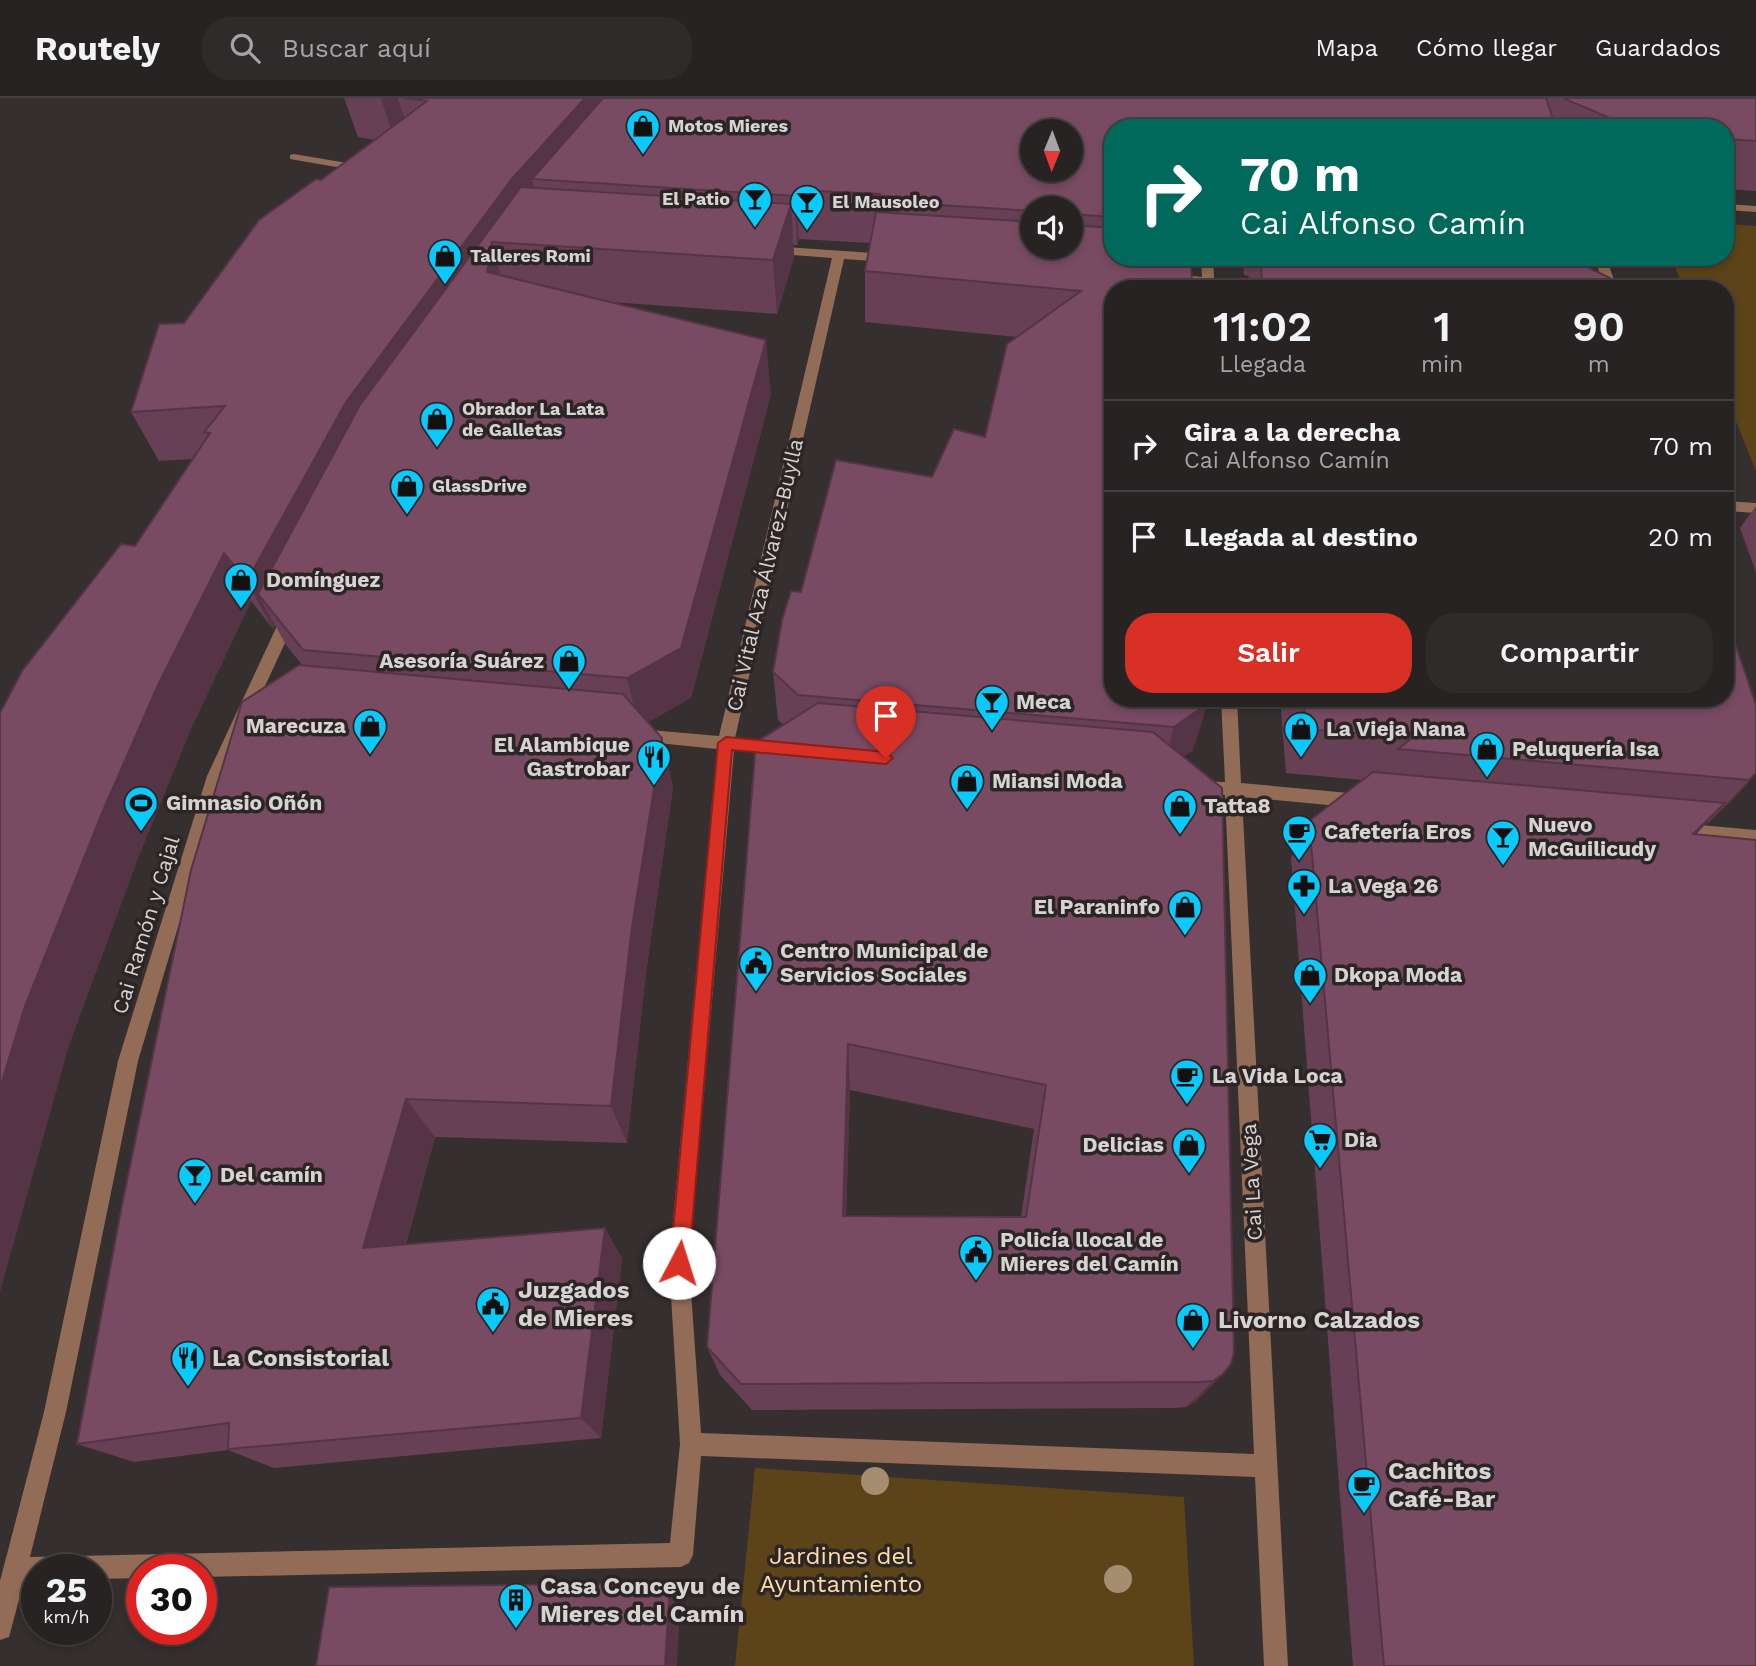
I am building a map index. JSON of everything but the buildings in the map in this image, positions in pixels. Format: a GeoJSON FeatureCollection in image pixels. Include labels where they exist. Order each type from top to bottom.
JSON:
{"type":"FeatureCollection","features":[{"type":"Feature","properties":{"kind":"street"},"geometry":{"type":"LineString","coordinates":[[294,157],[377,172]]}},
{"type":"Feature","properties":{"kind":"street"},"geometry":{"type":"LineString","coordinates":[[1734,208],[1756,209]]}},
{"type":"Feature","properties":{"kind":"street"},"geometry":{"type":"LineString","coordinates":[[758,249],[907,260]]}},
{"type":"Feature","properties":{"kind":"street","name":"Cai Vital Aza Álvarez-Buylla"},"geometry":{"type":"LineString","coordinates":[[15,1569],[681,1555],[691,1444],[679,1263],[726,743],[839,254]]}},
{"type":"Feature","properties":{"kind":"street"},"geometry":{"type":"LineString","coordinates":[[1153,277],[1174,280]]}},
{"type":"Feature","properties":{"kind":"street"},"geometry":{"type":"LineString","coordinates":[[1734,507],[1756,508]]}},
{"type":"Feature","properties":{"kind":"street","name":"Cai Ramón y Cajal"},"geometry":{"type":"LineString","coordinates":[[0,1628],[55,1412],[128,1061],[215,776],[254,701],[300,594]]}},
{"type":"Feature","properties":{"kind":"street","name":"Cai La Vega"},"geometry":{"type":"LineString","coordinates":[[1229,707],[1276,1666]]}},
{"type":"Feature","properties":{"kind":"street"},"geometry":{"type":"LineString","coordinates":[[618,733],[794,750]]}},
{"type":"Feature","properties":{"kind":"street"},"geometry":{"type":"LineString","coordinates":[[1178,785],[1371,802]]}},
{"type":"Feature","properties":{"kind":"street"},"geometry":{"type":"LineString","coordinates":[[1660,828],[1756,837]]}},
{"type":"Feature","properties":{"kind":"street"},"geometry":{"type":"LineString","coordinates":[[691,1444],[1266,1466]]}},
{"type":"Feature","properties":{"kind":"green space"},"geometry":{"type":"Polygon","coordinates":[[[1734,225],[1756,226],[1756,471],[1734,417],[1734,280],[1680,280],[1675,266],[1734,266],[1734,225]]]}},
{"type":"Feature","properties":{"kind":"green space","name":"Jardines del Ayuntamiento"},"geometry":{"type":"Polygon","coordinates":[[[755,1468],[1184,1497],[1194,1666],[735,1666],[755,1468]]]}},
{"type":"Feature","properties":{"kind":"place","name":"Motos Mieres"},"geometry":{"type":"Point","coordinates":[643,156]}},
{"type":"Feature","properties":{"kind":"place","name":"El Patio"},"geometry":{"type":"Point","coordinates":[755,229]}},
{"type":"Feature","properties":{"kind":"place","name":"El Mausoleo"},"geometry":{"type":"Point","coordinates":[807,232]}},
{"type":"Feature","properties":{"kind":"place","name":"Talleres Romi"},"geometry":{"type":"Point","coordinates":[445,286]}},
{"type":"Feature","properties":{"kind":"place","name":"Obrador La Lata de Galletas"},"geometry":{"type":"Point","coordinates":[437,449]}},
{"type":"Feature","properties":{"kind":"place","name":"GlassDrive"},"geometry":{"type":"Point","coordinates":[407,516]}},
{"type":"Feature","properties":{"kind":"place","name":"Domínguez"},"geometry":{"type":"Point","coordinates":[241,610]}},
{"type":"Feature","properties":{"kind":"place","name":"Asesoría Suárez"},"geometry":{"type":"Point","coordinates":[569,691]}},
{"type":"Feature","properties":{"kind":"place","name":"Meca"},"geometry":{"type":"Point","coordinates":[992,732]}},
{"type":"Feature","properties":{"kind":"place","name":"Marecuza"},"geometry":{"type":"Point","coordinates":[370,756]}},
{"type":"Feature","properties":{"kind":"place","name":"La Vieja Nana"},"geometry":{"type":"Point","coordinates":[1301,759]}},
{"type":"Feature","properties":{"kind":"place","name":"Peluquería Isa"},"geometry":{"type":"Point","coordinates":[1487,779]}},
{"type":"Feature","properties":{"kind":"place","name":"El Alambique Gastrobar"},"geometry":{"type":"Point","coordinates":[654,787]}},
{"type":"Feature","properties":{"kind":"place","name":"Miansi Moda"},"geometry":{"type":"Point","coordinates":[967,811]}},
{"type":"Feature","properties":{"kind":"place","name":"Gimnasio Oñón"},"geometry":{"type":"Point","coordinates":[141,833]}},
{"type":"Feature","properties":{"kind":"place","name":"Tatta8"},"geometry":{"type":"Point","coordinates":[1180,836]}},
{"type":"Feature","properties":{"kind":"place","name":"Cafetería Eros"},"geometry":{"type":"Point","coordinates":[1299,862]}},
{"type":"Feature","properties":{"kind":"place","name":"Nuevo McGuilicudy"},"geometry":{"type":"Point","coordinates":[1503,867]}},
{"type":"Feature","properties":{"kind":"place","name":"La Vega 26"},"geometry":{"type":"Point","coordinates":[1304,916]}},
{"type":"Feature","properties":{"kind":"place","name":"El Paraninfo"},"geometry":{"type":"Point","coordinates":[1185,937]}},
{"type":"Feature","properties":{"kind":"place","name":"Centro Municipal de Servicios Sociales"},"geometry":{"type":"Point","coordinates":[756,993]}},
{"type":"Feature","properties":{"kind":"place","name":"Dkopa Moda"},"geometry":{"type":"Point","coordinates":[1310,1005]}},
{"type":"Feature","properties":{"kind":"place","name":"La Vida Loca"},"geometry":{"type":"Point","coordinates":[1187,1106]}},
{"type":"Feature","properties":{"kind":"place","name":"Dia"},"geometry":{"type":"Point","coordinates":[1320,1170]}},
{"type":"Feature","properties":{"kind":"place","name":"Delicias"},"geometry":{"type":"Point","coordinates":[1189,1175]}},
{"type":"Feature","properties":{"kind":"place","name":"Del camín"},"geometry":{"type":"Point","coordinates":[195,1205]}},
{"type":"Feature","properties":{"kind":"place","name":"Policía llocal de Mieres del Camín"},"geometry":{"type":"Point","coordinates":[976,1282]}},
{"type":"Feature","properties":{"kind":"place","name":"Juzgados de Mieres"},"geometry":{"type":"Point","coordinates":[493,1334]}},
{"type":"Feature","properties":{"kind":"place","name":"Livorno Calzados"},"geometry":{"type":"Point","coordinates":[1193,1350]}},
{"type":"Feature","properties":{"kind":"place","name":"La Consistorial"},"geometry":{"type":"Point","coordinates":[188,1388]}},
{"type":"Feature","properties":{"kind":"place","name":"Cachitos Café-Bar"},"geometry":{"type":"Point","coordinates":[1364,1515]}},
{"type":"Feature","properties":{"kind":"place","name":"Casa Conceyu de Mieres del Camín"},"geometry":{"type":"Point","coordinates":[516,1630]}},
{"type":"Feature","properties":{"kind":"route"},"geometry":{"type":"LineString","coordinates":[[679,1263],[726,743],[886,758]]}}]}
